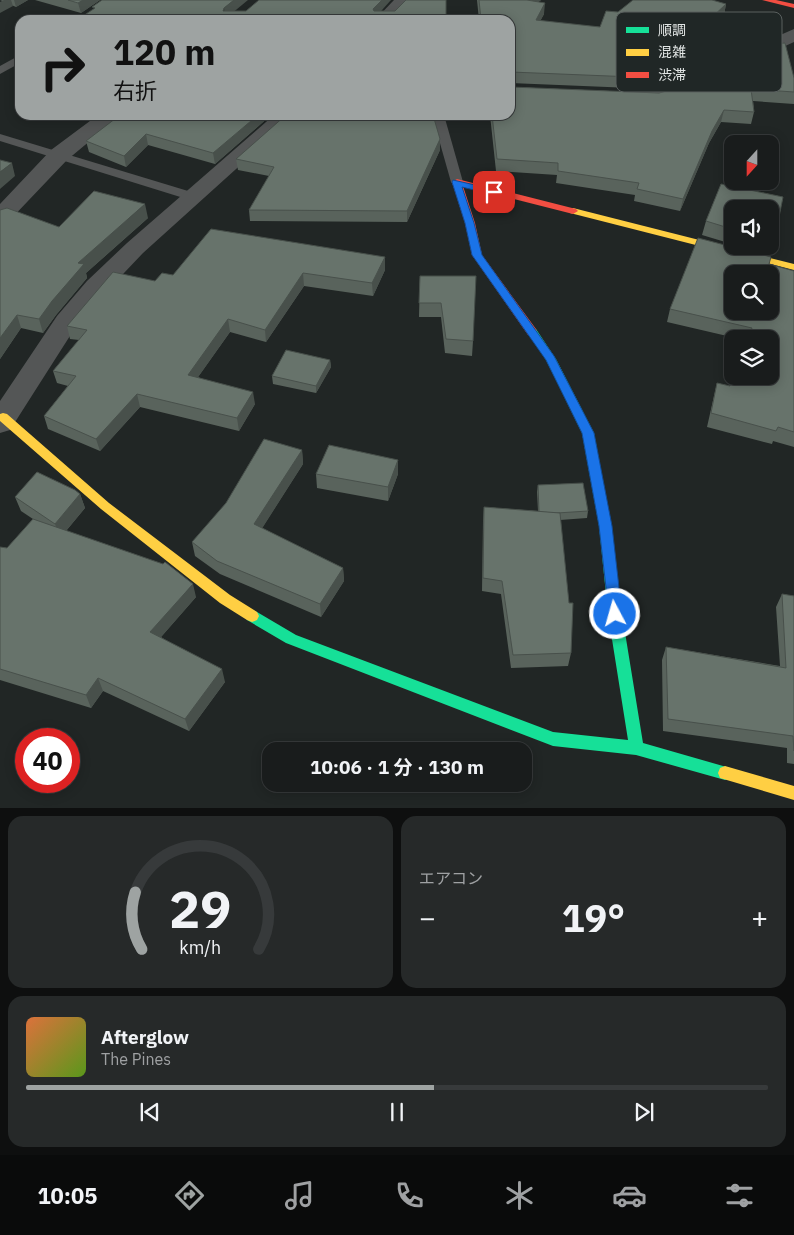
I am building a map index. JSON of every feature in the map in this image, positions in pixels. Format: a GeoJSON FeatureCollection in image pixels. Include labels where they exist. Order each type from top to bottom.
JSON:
{"type":"FeatureCollection","features":[{"type":"Feature","properties":{"kind":"main road"},"geometry":{"type":"LineString","coordinates":[[766,0],[794,6]]}},
{"type":"Feature","properties":{"kind":"main road"},"geometry":{"type":"LineString","coordinates":[[456,182],[794,267]]}},
{"type":"Feature","properties":{"kind":"main road"},"geometry":{"type":"LineString","coordinates":[[456,182],[470,223],[477,255],[550,359],[588,433],[606,526],[615,614],[636,748]]}},
{"type":"Feature","properties":{"kind":"main road"},"geometry":{"type":"LineString","coordinates":[[2,420],[105,506],[218,593],[291,639],[554,738],[636,748],[794,793]]}},
{"type":"Feature","properties":{"kind":"street"},"geometry":{"type":"LineString","coordinates":[[388,15],[399,1]]}},
{"type":"Feature","properties":{"kind":"street"},"geometry":{"type":"LineString","coordinates":[[782,40],[794,35]]}},
{"type":"Feature","properties":{"kind":"street"},"geometry":{"type":"LineString","coordinates":[[637,97],[656,98],[677,92]]}},
{"type":"Feature","properties":{"kind":"street"},"geometry":{"type":"LineString","coordinates":[[0,217],[59,155],[104,120]]}},
{"type":"Feature","properties":{"kind":"street"},"geometry":{"type":"LineString","coordinates":[[2,420],[66,322],[96,287],[135,248],[280,120]]}},
{"type":"Feature","properties":{"kind":"lane"},"geometry":{"type":"LineString","coordinates":[[0,72],[15,62]]}},
{"type":"Feature","properties":{"kind":"lane"},"geometry":{"type":"LineString","coordinates":[[439,120],[456,182]]}},
{"type":"Feature","properties":{"kind":"lane"},"geometry":{"type":"LineString","coordinates":[[0,137],[194,197]]}},
{"type":"Feature","properties":{"kind":"building"},"geometry":{"type":"Polygon","coordinates":[[[68,0],[83,0],[78,3],[68,0]]]}},
{"type":"Feature","properties":{"kind":"building"},"geometry":{"type":"Polygon","coordinates":[[[102,0],[234,0],[223,11],[246,11],[259,0],[382,0],[373,9],[374,11],[395,11],[406,0],[446,0],[446,15],[84,15],[95,8],[92,7],[102,0]]]}},
{"type":"Feature","properties":{"kind":"building"},"geometry":{"type":"Polygon","coordinates":[[[479,0],[527,0],[545,3],[536,20],[600,27],[606,11],[618,12],[616,12],[616,76],[515,72],[515,15],[480,15],[479,0]]]}},
{"type":"Feature","properties":{"kind":"building"},"geometry":{"type":"Polygon","coordinates":[[[633,0],[712,0],[726,4],[718,12],[618,12],[633,0]]]}},
{"type":"Feature","properties":{"kind":"building"},"geometry":{"type":"Polygon","coordinates":[[[782,43],[785,43],[794,78],[794,92],[782,91],[782,43]]]}},
{"type":"Feature","properties":{"kind":"building"},"geometry":{"type":"Polygon","coordinates":[[[515,87],[659,93],[751,92],[754,112],[724,110],[712,131],[683,199],[637,189],[639,183],[558,171],[558,163],[497,159],[493,120],[515,120],[515,87]]]}},
{"type":"Feature","properties":{"kind":"building"},"geometry":{"type":"Polygon","coordinates":[[[113,120],[252,120],[213,153],[146,134],[124,156],[86,141],[113,120]]]}},
{"type":"Feature","properties":{"kind":"building"},"geometry":{"type":"Polygon","coordinates":[[[280,120],[434,120],[440,139],[407,211],[249,210],[274,167],[236,159],[280,120]]]}},
{"type":"Feature","properties":{"kind":"building"},"geometry":{"type":"Polygon","coordinates":[[[0,160],[12,163],[0,172],[0,160]]]}},
{"type":"Feature","properties":{"kind":"building"},"geometry":{"type":"Polygon","coordinates":[[[721,184],[724,185],[724,190],[750,190],[783,197],[779,217],[779,200],[724,200],[724,227],[706,221],[721,184]]]}},
{"type":"Feature","properties":{"kind":"building"},"geometry":{"type":"Polygon","coordinates":[[[94,191],[145,204],[78,263],[84,264],[39,319],[17,315],[0,338],[0,210],[7,208],[59,227],[94,191]]]}},
{"type":"Feature","properties":{"kind":"building"},"geometry":{"type":"Polygon","coordinates":[[[211,229],[385,257],[372,283],[303,273],[265,330],[228,319],[188,375],[253,392],[237,418],[137,394],[96,439],[44,416],[76,376],[53,371],[87,330],[67,326],[113,272],[155,281],[162,273],[173,275],[211,229]]]}},
{"type":"Feature","properties":{"kind":"building"},"geometry":{"type":"Polygon","coordinates":[[[698,238],[724,245],[724,255],[763,255],[771,257],[769,264],[773,265],[724,265],[724,320],[779,320],[779,267],[794,271],[794,432],[778,427],[776,431],[711,413],[717,383],[730,386],[779,385],[779,330],[751,330],[752,328],[670,309],[698,238]]]}},
{"type":"Feature","properties":{"kind":"building"},"geometry":{"type":"Polygon","coordinates":[[[420,276],[476,276],[473,341],[446,339],[441,303],[419,303],[420,276]]]}},
{"type":"Feature","properties":{"kind":"building"},"geometry":{"type":"Polygon","coordinates":[[[286,350],[330,360],[316,386],[272,376],[286,350]]]}},
{"type":"Feature","properties":{"kind":"building"},"geometry":{"type":"Polygon","coordinates":[[[264,439],[302,450],[254,524],[343,568],[320,604],[217,561],[192,542],[226,503],[264,439]]]}},
{"type":"Feature","properties":{"kind":"building"},"geometry":{"type":"Polygon","coordinates":[[[329,445],[398,460],[388,487],[316,474],[329,445]]]}},
{"type":"Feature","properties":{"kind":"building"},"geometry":{"type":"Polygon","coordinates":[[[37,472],[80,494],[55,524],[15,497],[37,472]]]}},
{"type":"Feature","properties":{"kind":"building"},"geometry":{"type":"Polygon","coordinates":[[[583,483],[588,511],[539,512],[538,485],[583,483]]]}},
{"type":"Feature","properties":{"kind":"building"},"geometry":{"type":"Polygon","coordinates":[[[484,507],[560,513],[569,603],[573,603],[571,653],[513,655],[502,581],[483,578],[484,507]]]}},
{"type":"Feature","properties":{"kind":"building"},"geometry":{"type":"Polygon","coordinates":[[[33,519],[163,564],[165,562],[193,584],[150,632],[222,669],[185,719],[98,678],[86,695],[0,669],[0,547],[7,548],[33,519]]]}},
{"type":"Feature","properties":{"kind":"building"},"geometry":{"type":"Polygon","coordinates":[[[782,594],[794,596],[794,751],[793,736],[668,719],[666,647],[786,668],[782,594]]]}},
{"type":"Feature","properties":{"kind":"traffic: fast"},"geometry":{"type":"LineString","coordinates":[[532,332],[551,359],[588,433],[605,526],[615,614],[636,748]]}},
{"type":"Feature","properties":{"kind":"traffic: fast"},"geometry":{"type":"LineString","coordinates":[[252,616],[291,639],[553,739],[636,748],[725,773]]}},
{"type":"Feature","properties":{"kind":"traffic: slow"},"geometry":{"type":"LineString","coordinates":[[573,211],[794,267]]}},
{"type":"Feature","properties":{"kind":"traffic: slow"},"geometry":{"type":"LineString","coordinates":[[3,417],[105,506],[225,599],[252,616]]}},
{"type":"Feature","properties":{"kind":"traffic: slow"},"geometry":{"type":"LineString","coordinates":[[725,773],[794,793]]}},
{"type":"Feature","properties":{"kind":"traffic: jam"},"geometry":{"type":"LineString","coordinates":[[766,0],[794,6]]}},
{"type":"Feature","properties":{"kind":"traffic: jam"},"geometry":{"type":"LineString","coordinates":[[532,332],[477,255],[470,223],[457,182],[573,211]]}},
{"type":"Feature","properties":{"kind":"route"},"geometry":{"type":"LineString","coordinates":[[494,192],[456,182],[470,223],[477,255],[550,359],[588,433],[606,526],[615,614]]}}]}
